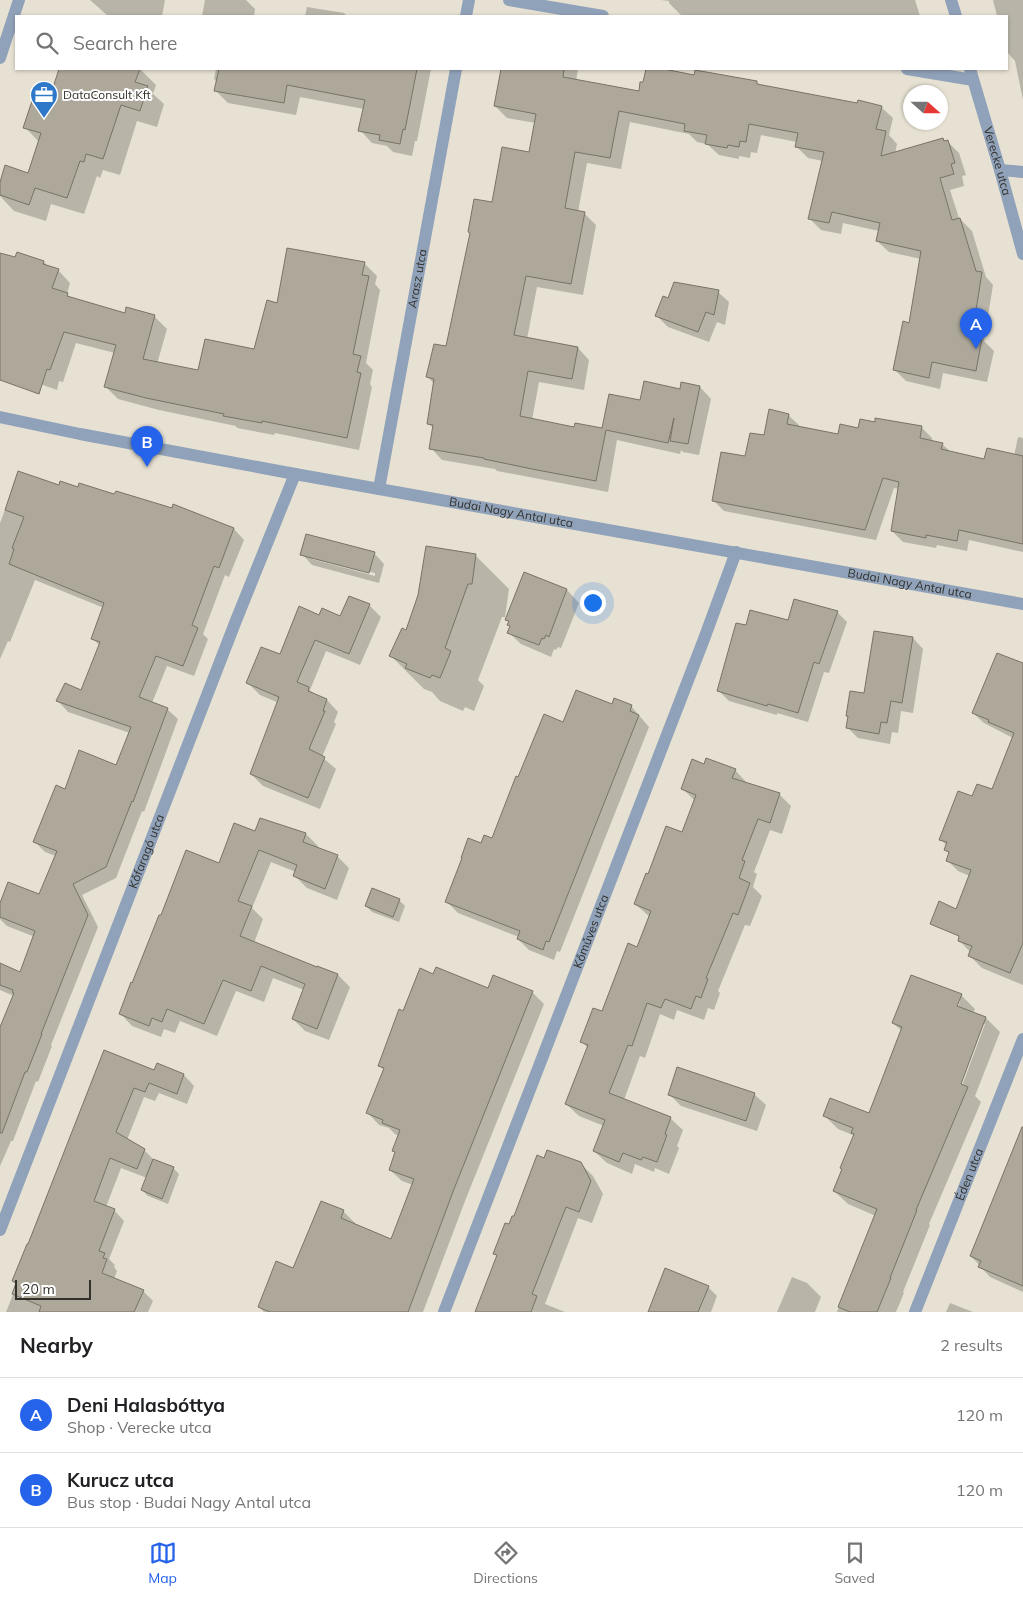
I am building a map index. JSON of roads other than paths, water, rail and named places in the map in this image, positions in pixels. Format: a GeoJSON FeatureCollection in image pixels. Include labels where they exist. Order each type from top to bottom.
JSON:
{"type":"FeatureCollection","features":[{"type":"Feature","properties":{"kind":"street"},"geometry":{"type":"LineString","coordinates":[[0,58],[19,0]]}},
{"type":"Feature","properties":{"kind":"street"},"geometry":{"type":"LineString","coordinates":[[466,15],[469,0]]}},
{"type":"Feature","properties":{"kind":"street"},"geometry":{"type":"LineString","coordinates":[[509,0],[597,15]]}},
{"type":"Feature","properties":{"kind":"street"},"geometry":{"type":"LineString","coordinates":[[951,0],[956,15]]}},
{"type":"Feature","properties":{"kind":"street","name":"Arasz utca"},"geometry":{"type":"LineString","coordinates":[[379,489],[456,70]]}},
{"type":"Feature","properties":{"kind":"street"},"geometry":{"type":"LineString","coordinates":[[920,70],[972,74]]}},
{"type":"Feature","properties":{"kind":"street","name":"Verecke utca"},"geometry":{"type":"LineString","coordinates":[[972,74],[1023,254]]}},
{"type":"Feature","properties":{"kind":"street"},"geometry":{"type":"LineString","coordinates":[[1000,170],[1023,172]]}},
{"type":"Feature","properties":{"kind":"street","name":"Budai Nagy Antal utca"},"geometry":{"type":"LineString","coordinates":[[0,417],[80,434],[295,474],[1023,604]]}},
{"type":"Feature","properties":{"kind":"street","name":"Kőfaragó utca"},"geometry":{"type":"LineString","coordinates":[[0,1230],[295,474]]}},
{"type":"Feature","properties":{"kind":"street","name":"Kőműves utca"},"geometry":{"type":"LineString","coordinates":[[444,1312],[701,648],[736,552]]}},
{"type":"Feature","properties":{"kind":"street","name":"Éden utca"},"geometry":{"type":"LineString","coordinates":[[915,1312],[1023,1039]]}},
{"type":"Feature","properties":{"kind":"place","name":"DataConsult Kft"},"geometry":{"type":"Point","coordinates":[44,119]}},
{"type":"Feature","properties":{"kind":"place","name":"Deni Halasbóttya"},"geometry":{"type":"Point","coordinates":[976,349]}},
{"type":"Feature","properties":{"kind":"place","name":"Kurucz utca"},"geometry":{"type":"Point","coordinates":[147,467]}}]}
